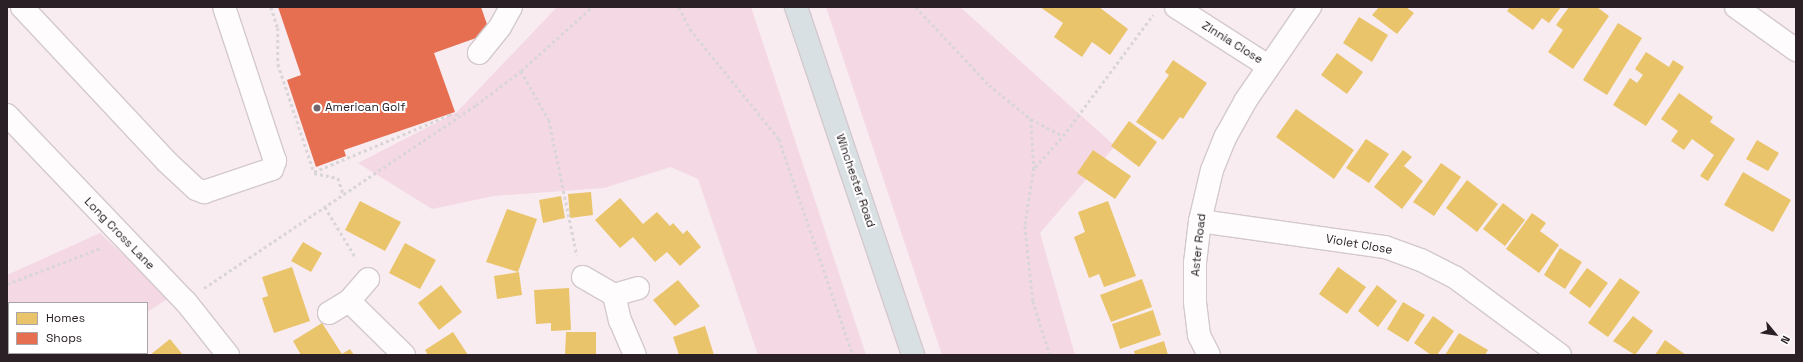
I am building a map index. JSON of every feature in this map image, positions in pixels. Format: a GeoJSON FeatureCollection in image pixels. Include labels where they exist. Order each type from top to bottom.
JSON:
{"type":"FeatureCollection","features":[{"type":"Feature","properties":{"kind":"main road","name":"Winchester Road"},"geometry":{"type":"LineString","coordinates":[[796,7],[913,355]]}},
{"type":"Feature","properties":{"kind":"street"},"geometry":{"type":"LineString","coordinates":[[22,7],[167,162],[196,189],[204,192],[272,169],[275,161],[224,7]]}},
{"type":"Feature","properties":{"kind":"street"},"geometry":{"type":"LineString","coordinates":[[479,53],[500,27],[511,7]]}},
{"type":"Feature","properties":{"kind":"street","name":"Zinnia Close"},"geometry":{"type":"LineString","coordinates":[[1176,7],[1268,66]]}},
{"type":"Feature","properties":{"kind":"street"},"geometry":{"type":"LineString","coordinates":[[1268,66],[1310,7]]}},
{"type":"Feature","properties":{"kind":"street"},"geometry":{"type":"LineString","coordinates":[[1736,7],[1796,50]]}},
{"type":"Feature","properties":{"kind":"street","name":"Aster Road"},"geometry":{"type":"LineString","coordinates":[[1210,355],[1200,335],[1195,302],[1200,221],[1212,170],[1226,136],[1246,100],[1268,66]]}},
{"type":"Feature","properties":{"kind":"street","name":"Long Cross Lane"},"geometry":{"type":"LineString","coordinates":[[7,115],[186,302],[228,355]]}},
{"type":"Feature","properties":{"kind":"street","name":"Violet Close"},"geometry":{"type":"LineString","coordinates":[[1200,221],[1385,247],[1421,260],[1456,278],[1560,355]]}},
{"type":"Feature","properties":{"kind":"street"},"geometry":{"type":"LineString","coordinates":[[583,277],[614,295],[620,320],[635,355]]}},
{"type":"Feature","properties":{"kind":"street"},"geometry":{"type":"LineString","coordinates":[[329,313],[349,301],[368,279]]}},
{"type":"Feature","properties":{"kind":"street"},"geometry":{"type":"LineString","coordinates":[[614,295],[638,288]]}},
{"type":"Feature","properties":{"kind":"street"},"geometry":{"type":"LineString","coordinates":[[349,301],[404,355]]}},
{"type":"Feature","properties":{"kind":"path"},"geometry":{"type":"LineString","coordinates":[[271,7],[278,28],[278,64],[314,172]]}},
{"type":"Feature","properties":{"kind":"path"},"geometry":{"type":"LineString","coordinates":[[202,290],[461,115],[521,71],[592,7]]}},
{"type":"Feature","properties":{"kind":"path"},"geometry":{"type":"LineString","coordinates":[[679,7],[690,29],[779,138],[853,355]]}},
{"type":"Feature","properties":{"kind":"path"},"geometry":{"type":"LineString","coordinates":[[916,7],[938,34],[989,85],[1031,119],[1063,136]]}},
{"type":"Feature","properties":{"kind":"path"},"geometry":{"type":"LineString","coordinates":[[1034,168],[1063,136],[1155,14]]}},
{"type":"Feature","properties":{"kind":"path"},"geometry":{"type":"LineString","coordinates":[[521,71],[549,120],[583,277]]}},
{"type":"Feature","properties":{"kind":"path"},"geometry":{"type":"LineString","coordinates":[[314,172],[449,115],[461,115]]}},
{"type":"Feature","properties":{"kind":"path"},"geometry":{"type":"LineString","coordinates":[[1031,119],[1034,168],[1025,226],[1033,301],[1050,355]]}},
{"type":"Feature","properties":{"kind":"path"},"geometry":{"type":"LineString","coordinates":[[314,172],[338,178],[344,193]]}},
{"type":"Feature","properties":{"kind":"path"},"geometry":{"type":"LineString","coordinates":[[325,207],[368,279]]}},
{"type":"Feature","properties":{"kind":"path"},"geometry":{"type":"LineString","coordinates":[[7,284],[102,247]]}},
{"type":"Feature","properties":{"kind":"shaded area"},"geometry":{"type":"Polygon","coordinates":[[[557,7],[751,7],[866,355],[758,355],[698,179],[671,167],[604,188],[494,196],[432,209],[358,163],[457,112],[557,7]]]}},
{"type":"Feature","properties":{"kind":"shaded area"},"geometry":{"type":"Polygon","coordinates":[[[826,7],[960,7],[1115,146],[1040,233],[1075,355],[942,355],[826,7]]]}},
{"type":"Feature","properties":{"kind":"shaded area"},"geometry":{"type":"Polygon","coordinates":[[[100,233],[169,298],[148,311],[148,302],[8,302],[8,354],[43,354],[7,355],[7,275],[100,233]]]}},
{"type":"Feature","properties":{"kind":"building: Homes"},"geometry":{"type":"Polygon","coordinates":[[[1040,7],[1099,7],[1128,29],[1110,55],[1092,42],[1082,57],[1054,37],[1063,23],[1040,7]]]}},
{"type":"Feature","properties":{"kind":"building: Homes"},"geometry":{"type":"Polygon","coordinates":[[[1379,7],[1406,7],[1414,13],[1397,34],[1372,15],[1379,7]]]}},
{"type":"Feature","properties":{"kind":"building: Homes"},"geometry":{"type":"Polygon","coordinates":[[[1510,7],[1561,7],[1549,23],[1542,18],[1533,30],[1507,11],[1510,7]]]}},
{"type":"Feature","properties":{"kind":"building: Homes"},"geometry":{"type":"Polygon","coordinates":[[[1569,7],[1597,7],[1609,16],[1573,69],[1548,52],[1563,30],[1556,25],[1569,7]]]}},
{"type":"Feature","properties":{"kind":"building: Homes"},"geometry":{"type":"Polygon","coordinates":[[[1359,17],[1388,35],[1372,62],[1343,43],[1359,17]]]}},
{"type":"Feature","properties":{"kind":"building: Homes"},"geometry":{"type":"Polygon","coordinates":[[[1618,23],[1642,38],[1607,95],[1583,80],[1618,23]]]}},
{"type":"Feature","properties":{"kind":"building: Homes"},"geometry":{"type":"Polygon","coordinates":[[[1646,52],[1669,67],[1673,60],[1684,67],[1646,126],[1613,105],[1630,78],[1637,83],[1643,75],[1635,69],[1646,52]]]}},
{"type":"Feature","properties":{"kind":"building: Homes"},"geometry":{"type":"Polygon","coordinates":[[[1337,53],[1363,72],[1347,94],[1321,75],[1337,53]]]}},
{"type":"Feature","properties":{"kind":"building: Homes"},"geometry":{"type":"Polygon","coordinates":[[[1173,60],[1207,83],[1183,119],[1180,117],[1163,140],[1136,122],[1169,75],[1165,72],[1173,60]]]}},
{"type":"Feature","properties":{"kind":"building: Homes"},"geometry":{"type":"Polygon","coordinates":[[[1679,93],[1713,117],[1710,122],[1735,139],[1708,181],[1700,176],[1714,155],[1692,139],[1684,150],[1671,141],[1678,131],[1661,119],[1679,93]]]}},
{"type":"Feature","properties":{"kind":"building: Homes"},"geometry":{"type":"Polygon","coordinates":[[[1296,109],[1354,150],[1334,179],[1276,137],[1296,109]]]}},
{"type":"Feature","properties":{"kind":"building: Homes"},"geometry":{"type":"Polygon","coordinates":[[[1129,121],[1157,142],[1139,167],[1111,146],[1129,121]]]}},
{"type":"Feature","properties":{"kind":"building: Homes"},"geometry":{"type":"Polygon","coordinates":[[[1366,139],[1389,154],[1369,183],[1346,168],[1366,139]]]}},
{"type":"Feature","properties":{"kind":"building: Homes"},"geometry":{"type":"Polygon","coordinates":[[[1757,140],[1779,153],[1768,171],[1746,159],[1757,140]]]}},
{"type":"Feature","properties":{"kind":"building: Homes"},"geometry":{"type":"Polygon","coordinates":[[[1093,150],[1131,176],[1115,199],[1077,173],[1093,150]]]}},
{"type":"Feature","properties":{"kind":"building: Homes"},"geometry":{"type":"Polygon","coordinates":[[[1403,150],[1412,157],[1404,166],[1423,181],[1402,209],[1374,187],[1403,150]]]}},
{"type":"Feature","properties":{"kind":"building: Homes"},"geometry":{"type":"Polygon","coordinates":[[[1441,163],[1461,177],[1434,216],[1413,202],[1441,163]]]}},
{"type":"Feature","properties":{"kind":"building: Homes"},"geometry":{"type":"Polygon","coordinates":[[[1743,172],[1791,200],[1773,232],[1724,205],[1743,172]]]}},
{"type":"Feature","properties":{"kind":"building: Homes"},"geometry":{"type":"Polygon","coordinates":[[[1467,180],[1498,204],[1477,232],[1446,208],[1467,180]]]}},
{"type":"Feature","properties":{"kind":"building: Homes"},"geometry":{"type":"Polygon","coordinates":[[[591,192],[593,215],[570,218],[568,194],[591,192]]]}},
{"type":"Feature","properties":{"kind":"building: Homes"},"geometry":{"type":"Polygon","coordinates":[[[561,196],[565,218],[543,223],[539,200],[561,196]]]}},
{"type":"Feature","properties":{"kind":"building: Homes"},"geometry":{"type":"Polygon","coordinates":[[[620,198],[643,224],[657,212],[670,226],[673,223],[683,234],[687,230],[701,247],[680,266],[667,252],[655,262],[633,237],[620,248],[595,220],[620,198]]]}},
{"type":"Feature","properties":{"kind":"building: Homes"},"geometry":{"type":"Polygon","coordinates":[[[360,201],[401,222],[385,251],[345,230],[360,201]]]}},
{"type":"Feature","properties":{"kind":"building: Homes"},"geometry":{"type":"Polygon","coordinates":[[[1108,201],[1136,276],[1104,287],[1099,274],[1089,278],[1074,237],[1085,232],[1078,212],[1108,201]]]}},
{"type":"Feature","properties":{"kind":"building: Homes"},"geometry":{"type":"Polygon","coordinates":[[[1503,203],[1525,220],[1505,246],[1483,229],[1503,203]]]}},
{"type":"Feature","properties":{"kind":"building: Homes"},"geometry":{"type":"Polygon","coordinates":[[[507,209],[537,219],[518,272],[486,262],[507,209]]]}},
{"type":"Feature","properties":{"kind":"building: Homes"},"geometry":{"type":"Polygon","coordinates":[[[1532,213],[1546,223],[1540,231],[1559,245],[1539,273],[1506,249],[1532,213]]]}},
{"type":"Feature","properties":{"kind":"building: Homes"},"geometry":{"type":"Polygon","coordinates":[[[303,242],[322,253],[311,272],[291,261],[303,242]]]}},
{"type":"Feature","properties":{"kind":"building: Homes"},"geometry":{"type":"Polygon","coordinates":[[[405,243],[436,260],[420,289],[389,273],[405,243]]]}},
{"type":"Feature","properties":{"kind":"building: Homes"},"geometry":{"type":"Polygon","coordinates":[[[1560,248],[1582,262],[1565,289],[1544,275],[1560,248]]]}},
{"type":"Feature","properties":{"kind":"building: Homes"},"geometry":{"type":"Polygon","coordinates":[[[292,267],[310,321],[274,333],[262,298],[268,296],[262,277],[292,267]]]}},
{"type":"Feature","properties":{"kind":"building: Homes"},"geometry":{"type":"Polygon","coordinates":[[[1338,267],[1366,287],[1347,314],[1319,294],[1338,267]]]}},
{"type":"Feature","properties":{"kind":"building: Homes"},"geometry":{"type":"Polygon","coordinates":[[[1587,268],[1608,283],[1590,308],[1569,293],[1587,268]]]}},
{"type":"Feature","properties":{"kind":"building: Homes"},"geometry":{"type":"Polygon","coordinates":[[[519,272],[522,295],[497,299],[494,276],[519,272]]]}},
{"type":"Feature","properties":{"kind":"building: Homes"},"geometry":{"type":"Polygon","coordinates":[[[1620,278],[1640,292],[1608,337],[1588,323],[1620,278]]]}},
{"type":"Feature","properties":{"kind":"building: Homes"},"geometry":{"type":"Polygon","coordinates":[[[1142,279],[1152,307],[1111,322],[1100,295],[1142,279]]]}},
{"type":"Feature","properties":{"kind":"building: Homes"},"geometry":{"type":"Polygon","coordinates":[[[678,280],[700,306],[675,326],[653,300],[678,280]]]}},
{"type":"Feature","properties":{"kind":"building: Homes"},"geometry":{"type":"Polygon","coordinates":[[[441,285],[462,312],[439,330],[418,303],[441,285]]]}},
{"type":"Feature","properties":{"kind":"building: Homes"},"geometry":{"type":"Polygon","coordinates":[[[1377,285],[1397,301],[1378,327],[1358,311],[1377,285]]]}},
{"type":"Feature","properties":{"kind":"building: Homes"},"geometry":{"type":"Polygon","coordinates":[[[569,288],[571,330],[551,331],[551,323],[536,324],[534,290],[569,288]]]}},
{"type":"Feature","properties":{"kind":"building: Homes"},"geometry":{"type":"Polygon","coordinates":[[[1403,302],[1425,315],[1408,342],[1387,329],[1403,302]]]}},
{"type":"Feature","properties":{"kind":"building: Homes"},"geometry":{"type":"Polygon","coordinates":[[[1153,310],[1161,335],[1120,349],[1112,324],[1153,310]]]}},
{"type":"Feature","properties":{"kind":"building: Homes"},"geometry":{"type":"Polygon","coordinates":[[[1433,316],[1454,331],[1437,355],[1431,355],[1414,343],[1433,316]]]}},
{"type":"Feature","properties":{"kind":"building: Homes"},"geometry":{"type":"Polygon","coordinates":[[[1633,316],[1653,331],[1635,355],[1613,341],[1633,316]]]}},
{"type":"Feature","properties":{"kind":"building: Homes"},"geometry":{"type":"Polygon","coordinates":[[[322,323],[342,354],[350,349],[354,355],[301,355],[293,341],[322,323]]]}},
{"type":"Feature","properties":{"kind":"building: Homes"},"geometry":{"type":"Polygon","coordinates":[[[705,326],[714,355],[679,355],[673,337],[705,326]]]}},
{"type":"Feature","properties":{"kind":"building: Homes"},"geometry":{"type":"Polygon","coordinates":[[[453,332],[468,355],[428,355],[425,350],[453,332]]]}},
{"type":"Feature","properties":{"kind":"building: Homes"},"geometry":{"type":"Polygon","coordinates":[[[566,332],[596,332],[596,355],[565,355],[566,332]]]}},
{"type":"Feature","properties":{"kind":"building: Homes"},"geometry":{"type":"Polygon","coordinates":[[[1459,333],[1488,350],[1485,355],[1445,355],[1459,333]]]}},
{"type":"Feature","properties":{"kind":"building: Homes"},"geometry":{"type":"Polygon","coordinates":[[[170,339],[183,355],[150,355],[170,339]]]}},
{"type":"Feature","properties":{"kind":"building: Homes"},"geometry":{"type":"Polygon","coordinates":[[[1665,340],[1686,355],[1655,355],[1665,340]]]}},
{"type":"Feature","properties":{"kind":"building: Homes"},"geometry":{"type":"Polygon","coordinates":[[[1164,341],[1168,355],[1135,355],[1134,351],[1164,341]]]}},
{"type":"Feature","properties":{"kind":"building: Shops"},"geometry":{"type":"Polygon","coordinates":[[[278,7],[481,7],[490,33],[434,53],[455,112],[344,150],[346,156],[316,167],[287,80],[301,75],[278,7]]]}},
{"type":"Feature","properties":{"kind":"place","name":"American Golf"},"geometry":{"type":"Point","coordinates":[317,108]}}]}
